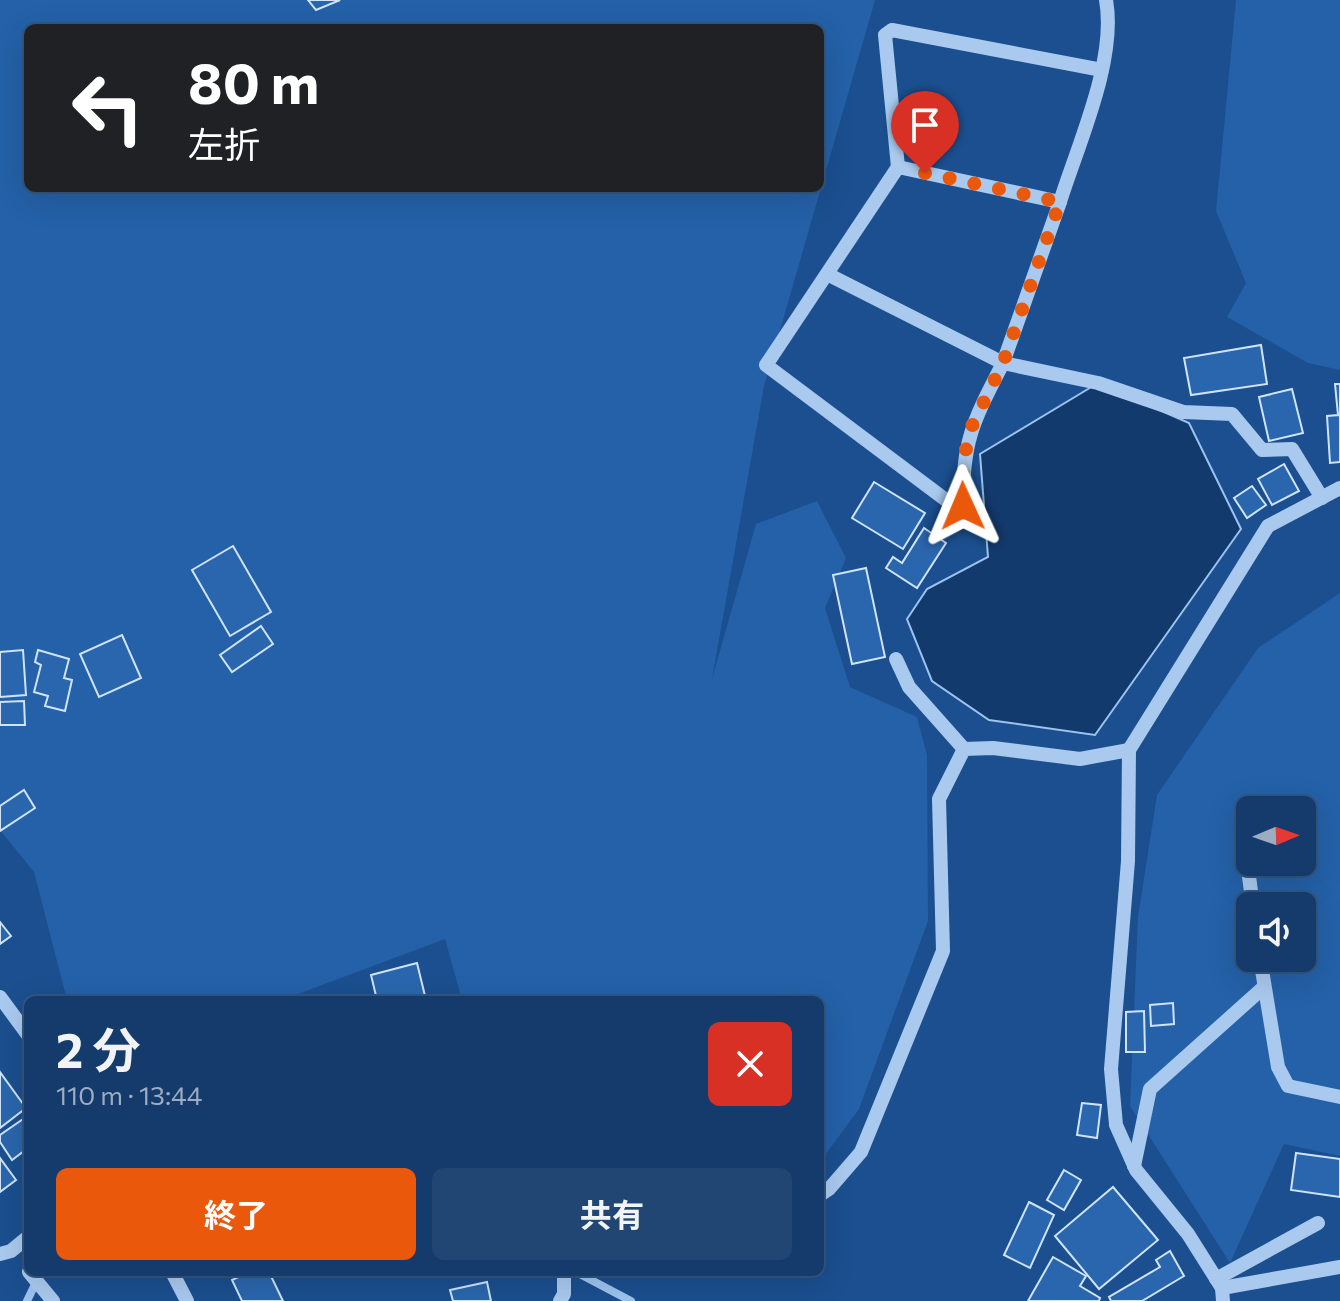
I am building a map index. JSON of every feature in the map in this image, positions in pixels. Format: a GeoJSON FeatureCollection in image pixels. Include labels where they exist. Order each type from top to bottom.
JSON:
{"type":"FeatureCollection","features":[{"type":"Feature","properties":{"kind":"street"},"geometry":{"type":"LineString","coordinates":[[1102,70],[892,30],[885,35],[898,167],[766,365],[958,509],[963,506],[963,461],[972,426],[1003,363],[1060,202],[1102,70],[1109,18],[1106,0]]}},
{"type":"Feature","properties":{"kind":"street"},"geometry":{"type":"LineString","coordinates":[[898,167],[1060,202]]}},
{"type":"Feature","properties":{"kind":"street"},"geometry":{"type":"LineString","coordinates":[[827,274],[1003,363],[1098,383],[1183,412],[1232,414],[1262,450],[1292,449],[1322,498]]}},
{"type":"Feature","properties":{"kind":"street"},"geometry":{"type":"LineString","coordinates":[[1221,1289],[1188,1234],[1134,1166],[1116,1125],[1111,1069],[1128,861],[1129,750],[1268,526],[1340,488]]}},
{"type":"Feature","properties":{"kind":"street"},"geometry":{"type":"LineString","coordinates":[[896,659],[909,687],[964,749]]}},
{"type":"Feature","properties":{"kind":"street"},"geometry":{"type":"LineString","coordinates":[[964,749],[993,748],[1080,759],[1129,750]]}},
{"type":"Feature","properties":{"kind":"street"},"geometry":{"type":"LineString","coordinates":[[824,1192],[861,1152],[943,951],[939,799],[964,749]]}},
{"type":"Feature","properties":{"kind":"street"},"geometry":{"type":"LineString","coordinates":[[1262,972],[1278,1067],[1288,1086],[1340,1097]]}},
{"type":"Feature","properties":{"kind":"street"},"geometry":{"type":"LineString","coordinates":[[1134,1166],[1150,1089],[1264,987]]}},
{"type":"Feature","properties":{"kind":"street"},"geometry":{"type":"LineString","coordinates":[[0,997],[24,1030]]}},
{"type":"Feature","properties":{"kind":"street"},"geometry":{"type":"LineString","coordinates":[[1221,1289],[1318,1223]]}},
{"type":"Feature","properties":{"kind":"street"},"geometry":{"type":"LineString","coordinates":[[24,1240],[6,1253],[24,1269]]}},
{"type":"Feature","properties":{"kind":"street"},"geometry":{"type":"LineString","coordinates":[[1221,1289],[1340,1267]]}},
{"type":"Feature","properties":{"kind":"street"},"geometry":{"type":"LineString","coordinates":[[31,1276],[53,1301]]}},
{"type":"Feature","properties":{"kind":"street"},"geometry":{"type":"LineString","coordinates":[[174,1276],[187,1301]]}},
{"type":"Feature","properties":{"kind":"street"},"geometry":{"type":"LineString","coordinates":[[564,1276],[567,1299]]}},
{"type":"Feature","properties":{"kind":"shaded area"},"geometry":{"type":"Polygon","coordinates":[[[0,0],[875,0],[824,177],[824,24],[24,24],[24,192],[820,192],[764,386],[712,679],[756,524],[817,501],[846,558],[825,608],[850,687],[917,717],[927,755],[928,921],[859,1109],[824,1157],[824,996],[461,996],[445,939],[293,996],[66,996],[34,872],[0,830],[0,0]]]}},
{"type":"Feature","properties":{"kind":"shaded area"},"geometry":{"type":"Polygon","coordinates":[[[1236,0],[1340,0],[1340,370],[1308,363],[1227,317],[1246,283],[1216,211],[1236,0]]]}},
{"type":"Feature","properties":{"kind":"shaded area"},"geometry":{"type":"Polygon","coordinates":[[[1098,383],[1189,423],[1241,529],[1095,735],[989,720],[932,681],[907,619],[927,589],[988,557],[980,454],[1098,383]]]}},
{"type":"Feature","properties":{"kind":"shaded area"},"geometry":{"type":"Polygon","coordinates":[[[1340,593],[1340,1156],[1284,1144],[1230,1263],[1130,1106],[1138,917],[1157,795],[1258,648],[1340,593]]]}},
{"type":"Feature","properties":{"kind":"building"},"geometry":{"type":"Polygon","coordinates":[[[308,0],[340,0],[316,10],[308,0]]]}},
{"type":"Feature","properties":{"kind":"building"},"geometry":{"type":"Polygon","coordinates":[[[1261,345],[1267,384],[1191,395],[1184,358],[1261,345]]]}},
{"type":"Feature","properties":{"kind":"building"},"geometry":{"type":"Polygon","coordinates":[[[1335,384],[1340,384],[1340,462],[1330,463],[1327,416],[1338,415],[1335,384]]]}},
{"type":"Feature","properties":{"kind":"building"},"geometry":{"type":"Polygon","coordinates":[[[1292,389],[1303,433],[1269,441],[1259,397],[1292,389]]]}},
{"type":"Feature","properties":{"kind":"building"},"geometry":{"type":"Polygon","coordinates":[[[1284,464],[1299,491],[1272,505],[1258,479],[1284,464]]]}},
{"type":"Feature","properties":{"kind":"building"},"geometry":{"type":"Polygon","coordinates":[[[874,482],[925,513],[903,549],[852,518],[874,482]]]}},
{"type":"Feature","properties":{"kind":"building"},"geometry":{"type":"Polygon","coordinates":[[[1252,486],[1266,505],[1247,518],[1234,498],[1252,486]]]}},
{"type":"Feature","properties":{"kind":"building"},"geometry":{"type":"Polygon","coordinates":[[[924,528],[946,543],[917,588],[886,568],[893,557],[902,563],[924,528]]]}},
{"type":"Feature","properties":{"kind":"building"},"geometry":{"type":"Polygon","coordinates":[[[233,546],[271,612],[230,636],[192,570],[233,546]]]}},
{"type":"Feature","properties":{"kind":"building"},"geometry":{"type":"Polygon","coordinates":[[[866,568],[885,657],[852,664],[833,575],[866,568]]]}},
{"type":"Feature","properties":{"kind":"building"},"geometry":{"type":"Polygon","coordinates":[[[261,626],[273,644],[232,672],[220,655],[261,626]]]}},
{"type":"Feature","properties":{"kind":"building"},"geometry":{"type":"Polygon","coordinates":[[[122,635],[141,678],[99,697],[80,654],[122,635]]]}},
{"type":"Feature","properties":{"kind":"building"},"geometry":{"type":"Polygon","coordinates":[[[23,650],[26,695],[0,697],[0,652],[23,650]]]}},
{"type":"Feature","properties":{"kind":"building"},"geometry":{"type":"Polygon","coordinates":[[[38,650],[69,659],[64,678],[72,680],[65,711],[45,706],[48,696],[34,692],[41,665],[35,662],[38,650]]]}},
{"type":"Feature","properties":{"kind":"building"},"geometry":{"type":"Polygon","coordinates":[[[24,701],[25,725],[0,725],[0,702],[24,701]]]}},
{"type":"Feature","properties":{"kind":"building"},"geometry":{"type":"Polygon","coordinates":[[[24,790],[35,808],[0,831],[0,806],[24,790]]]}},
{"type":"Feature","properties":{"kind":"building"},"geometry":{"type":"Polygon","coordinates":[[[0,922],[11,936],[0,944],[0,922]]]}},
{"type":"Feature","properties":{"kind":"building"},"geometry":{"type":"Polygon","coordinates":[[[417,963],[425,996],[376,996],[371,975],[417,963]]]}},
{"type":"Feature","properties":{"kind":"building"},"geometry":{"type":"Polygon","coordinates":[[[1173,1003],[1174,1024],[1151,1026],[1150,1005],[1173,1003]]]}},
{"type":"Feature","properties":{"kind":"building"},"geometry":{"type":"Polygon","coordinates":[[[1144,1011],[1145,1052],[1126,1052],[1126,1012],[1144,1011]]]}},
{"type":"Feature","properties":{"kind":"building"},"geometry":{"type":"Polygon","coordinates":[[[0,1072],[24,1110],[0,1128],[0,1072]]]}},
{"type":"Feature","properties":{"kind":"building"},"geometry":{"type":"Polygon","coordinates":[[[1082,1103],[1101,1105],[1097,1138],[1077,1135],[1082,1103]]]}},
{"type":"Feature","properties":{"kind":"building"},"geometry":{"type":"Polygon","coordinates":[[[24,1118],[24,1151],[12,1160],[0,1142],[0,1135],[24,1118]]]}},
{"type":"Feature","properties":{"kind":"building"},"geometry":{"type":"Polygon","coordinates":[[[1296,1153],[1340,1159],[1340,1197],[1291,1190],[1296,1153]]]}},
{"type":"Feature","properties":{"kind":"building"},"geometry":{"type":"Polygon","coordinates":[[[0,1158],[16,1180],[0,1192],[0,1158]]]}},
{"type":"Feature","properties":{"kind":"building"},"geometry":{"type":"Polygon","coordinates":[[[1064,1170],[1081,1180],[1064,1210],[1047,1200],[1064,1170]]]}},
{"type":"Feature","properties":{"kind":"building"},"geometry":{"type":"Polygon","coordinates":[[[1113,1187],[1158,1240],[1099,1289],[1055,1236],[1113,1187]]]}},
{"type":"Feature","properties":{"kind":"building"},"geometry":{"type":"Polygon","coordinates":[[[1029,1202],[1054,1215],[1030,1268],[1004,1255],[1029,1202]]]}},
{"type":"Feature","properties":{"kind":"building"},"geometry":{"type":"Polygon","coordinates":[[[1170,1251],[1184,1276],[1142,1301],[1111,1301],[1109,1297],[1160,1267],[1156,1260],[1170,1251]]]}},
{"type":"Feature","properties":{"kind":"building"},"geometry":{"type":"Polygon","coordinates":[[[1053,1257],[1086,1276],[1080,1286],[1100,1298],[1099,1301],[1028,1301],[1053,1257]]]}},
{"type":"Feature","properties":{"kind":"building"},"geometry":{"type":"Polygon","coordinates":[[[240,1276],[271,1276],[283,1301],[242,1301],[232,1280],[240,1276]]]}},
{"type":"Feature","properties":{"kind":"building"},"geometry":{"type":"Polygon","coordinates":[[[487,1282],[491,1301],[453,1301],[450,1290],[487,1282]]]}},
{"type":"Feature","properties":{"kind":"waterway"},"geometry":{"type":"LineString","coordinates":[[27,1301],[39,1276]]}},
{"type":"Feature","properties":{"kind":"waterway"},"geometry":{"type":"LineString","coordinates":[[584,1276],[631,1301]]}},
{"type":"Feature","properties":{"kind":"route"},"geometry":{"type":"LineString","coordinates":[[925,173],[1060,202],[1003,363],[972,426],[963,461],[963,506]]}}]}
